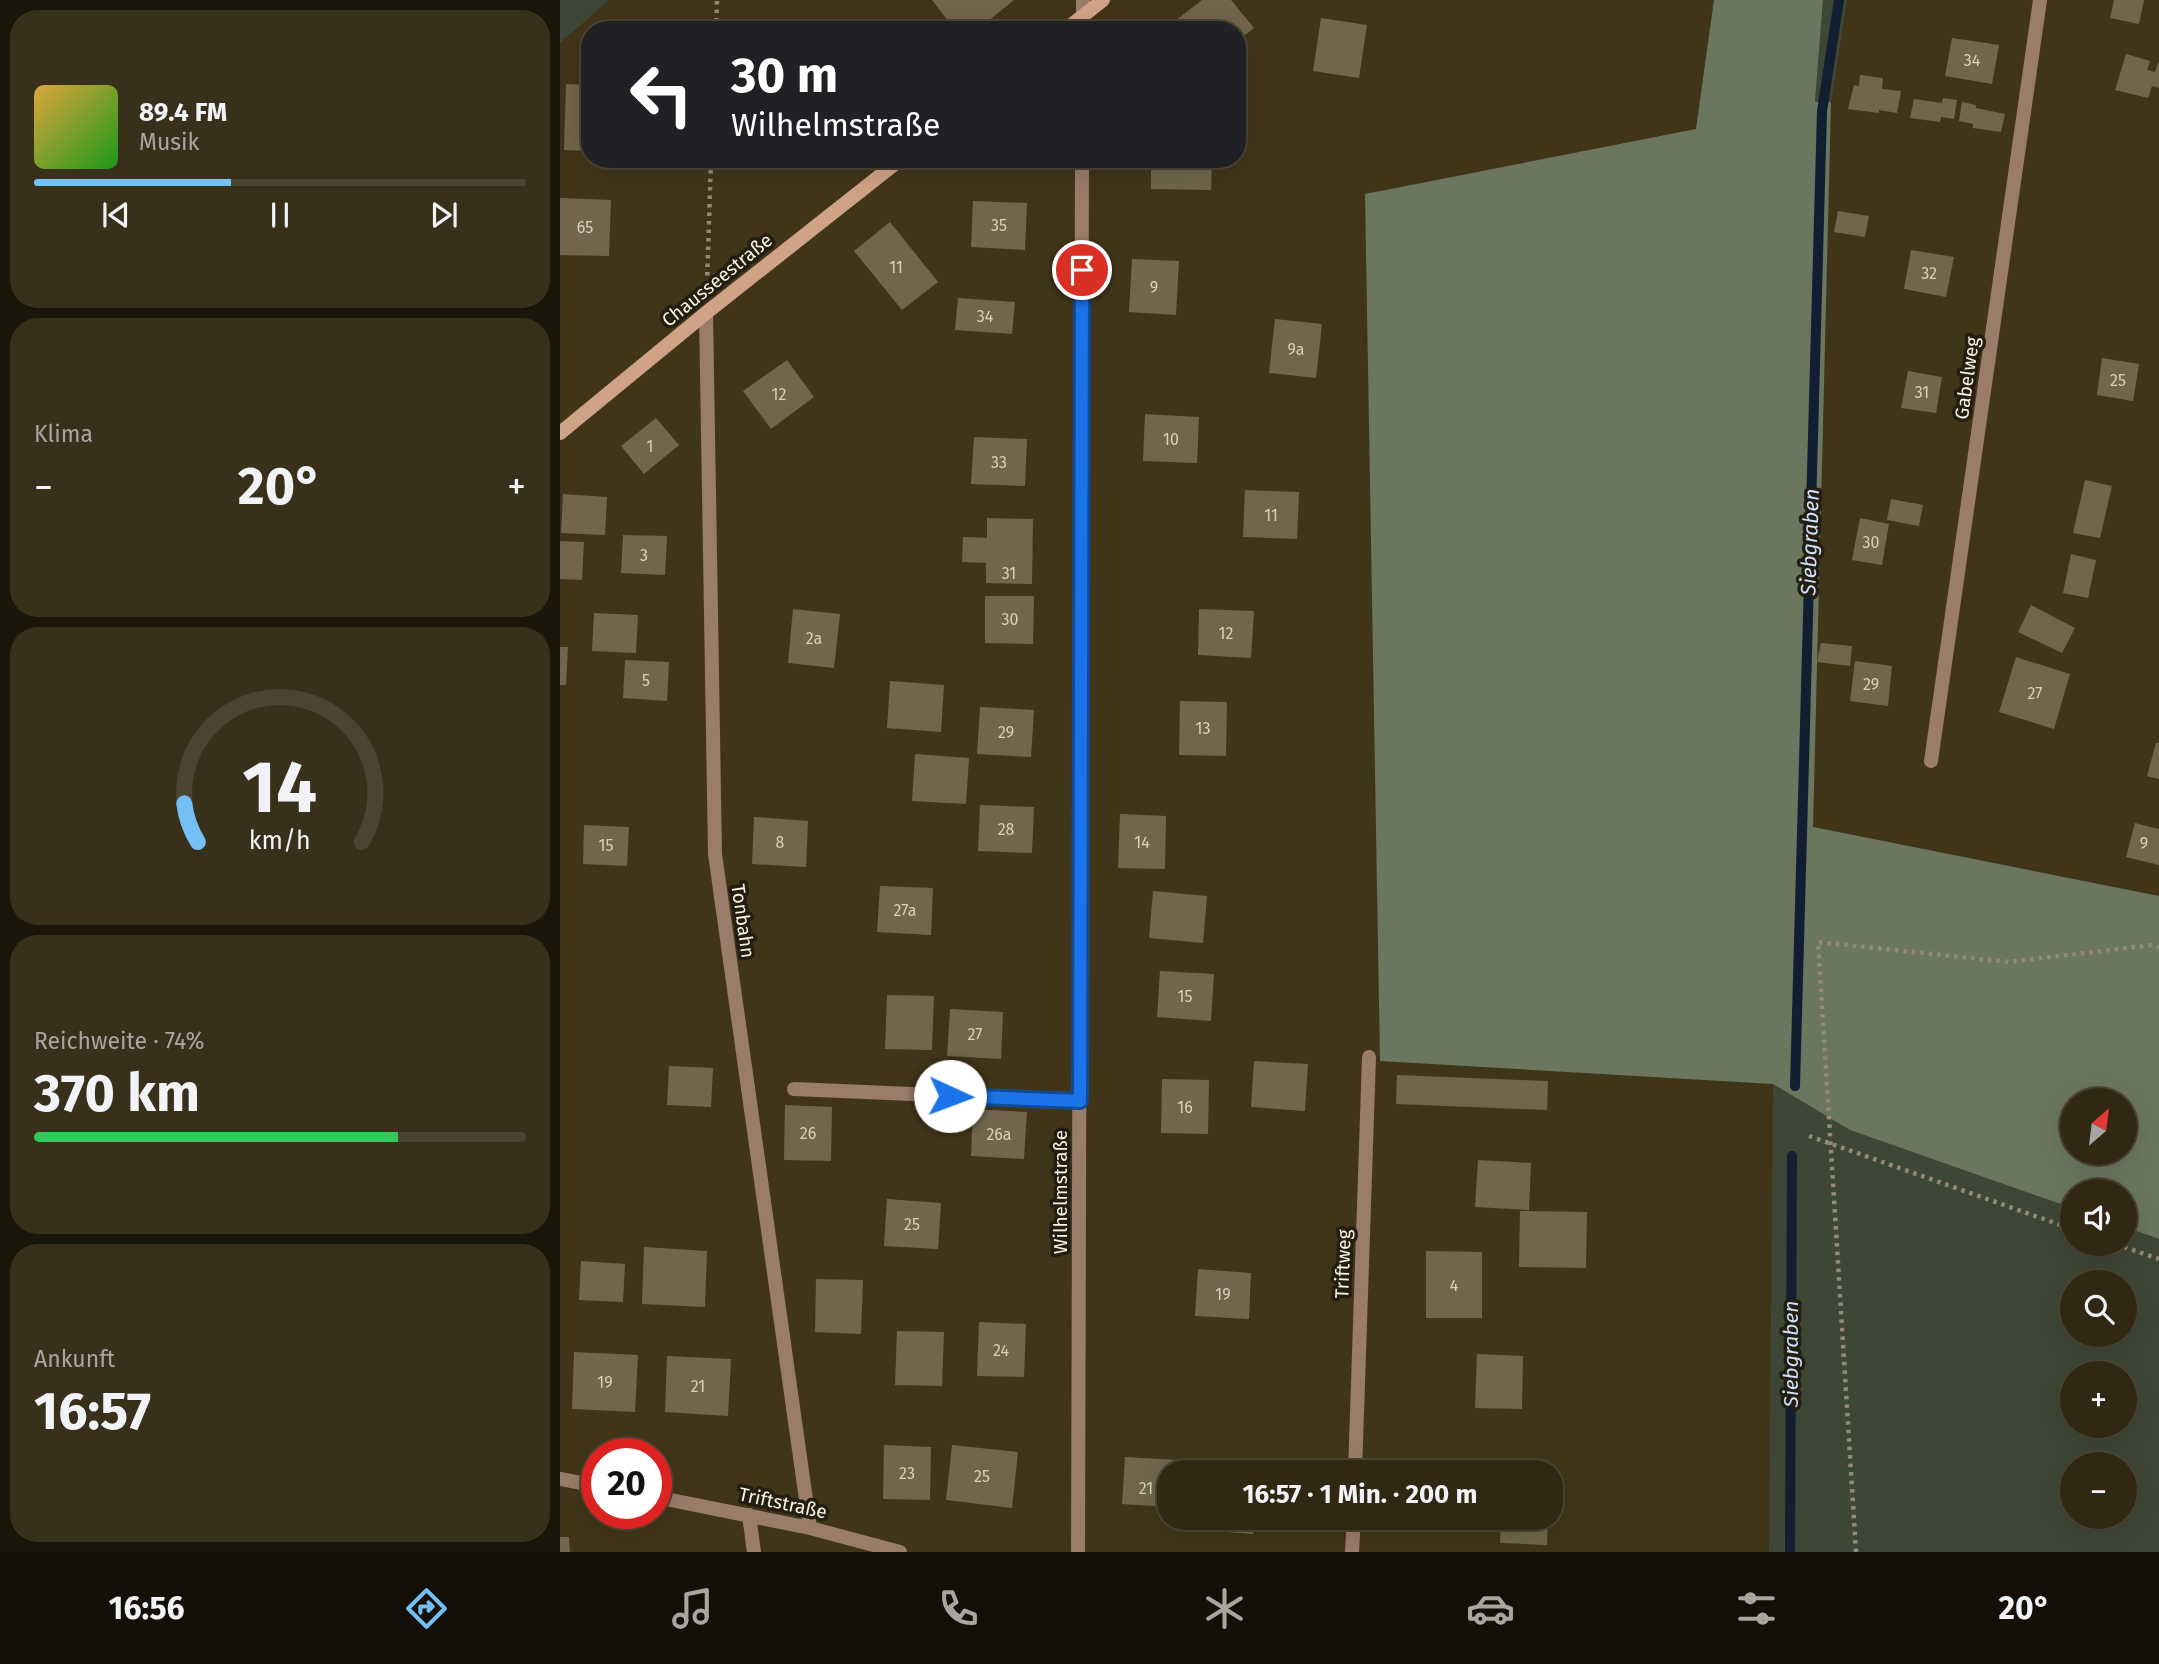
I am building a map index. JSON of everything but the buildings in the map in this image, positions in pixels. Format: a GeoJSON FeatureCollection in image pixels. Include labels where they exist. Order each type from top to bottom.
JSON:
{"type":"FeatureCollection","features":[{"type":"Feature","properties":{"kind":"main road"},"geometry":{"type":"LineString","coordinates":[[1085,21],[1103,0]]}},
{"type":"Feature","properties":{"kind":"main road","name":"Chausseestraße"},"geometry":{"type":"LineString","coordinates":[[560,433],[890,168]]}},
{"type":"Feature","properties":{"kind":"street"},"geometry":{"type":"LineString","coordinates":[[1083,0],[1083,21]]}},
{"type":"Feature","properties":{"kind":"street","name":"Gabelweg"},"geometry":{"type":"LineString","coordinates":[[1931,761],[2040,0]]}},
{"type":"Feature","properties":{"kind":"street","name":"Wilhelmstraße"},"geometry":{"type":"LineString","coordinates":[[1078,1552],[1082,168]]}},
{"type":"Feature","properties":{"kind":"street","name":"Tonbahn"},"geometry":{"type":"LineString","coordinates":[[706,313],[715,854],[810,1528]]}},
{"type":"Feature","properties":{"kind":"street","name":"Triftweg"},"geometry":{"type":"LineString","coordinates":[[1355,1460],[1369,1057]]}},
{"type":"Feature","properties":{"kind":"street"},"geometry":{"type":"LineString","coordinates":[[794,1089],[1080,1101]]}},
{"type":"Feature","properties":{"kind":"street"},"geometry":{"type":"LineString","coordinates":[[560,1479],[581,1483]]}},
{"type":"Feature","properties":{"kind":"street","name":"Triftstraße"},"geometry":{"type":"LineString","coordinates":[[672,1500],[810,1528],[900,1552]]}},
{"type":"Feature","properties":{"kind":"street"},"geometry":{"type":"LineString","coordinates":[[749,1515],[754,1552]]}},
{"type":"Feature","properties":{"kind":"street"},"geometry":{"type":"LineString","coordinates":[[1352,1552],[1353,1530]]}},
{"type":"Feature","properties":{"kind":"path"},"geometry":{"type":"LineString","coordinates":[[716,21],[717,0]]}},
{"type":"Feature","properties":{"kind":"path"},"geometry":{"type":"LineString","coordinates":[[706,313],[711,168]]}},
{"type":"Feature","properties":{"kind":"path"},"geometry":{"type":"LineString","coordinates":[[1856,1552],[1818,942],[2009,962],[2152,945],[2159,947]]}},
{"type":"Feature","properties":{"kind":"path"},"geometry":{"type":"LineString","coordinates":[[1809,1136],[2060,1225]]}},
{"type":"Feature","properties":{"kind":"path"},"geometry":{"type":"LineString","coordinates":[[2137,1251],[2159,1259]]}},
{"type":"Feature","properties":{"kind":"green space"},"geometry":{"type":"Polygon","coordinates":[[[560,0],[609,0],[585,21],[581,21],[581,25],[560,43],[560,0]]]}},
{"type":"Feature","properties":{"kind":"green space"},"geometry":{"type":"Polygon","coordinates":[[[1714,0],[1823,0],[1815,102],[1831,102],[1813,827],[2159,896],[2159,1239],[2137,1231],[2137,1179],[2060,1179],[2060,1204],[1850,1130],[1773,1084],[1380,1061],[1365,194],[1696,129],[1714,0]]]}},
{"type":"Feature","properties":{"kind":"green space"},"geometry":{"type":"Polygon","coordinates":[[[1823,0],[1847,0],[1831,102],[1815,102],[1823,0]]]}},
{"type":"Feature","properties":{"kind":"green space"},"geometry":{"type":"Polygon","coordinates":[[[1773,1084],[1850,1130],[2060,1204],[2060,1256],[2137,1256],[2137,1231],[2159,1239],[2159,1552],[1769,1552],[1773,1084]]]}},
{"type":"Feature","properties":{"kind":"waterway","name":"Siebgraben"},"geometry":{"type":"LineString","coordinates":[[1795,1086],[1822,111],[1839,0]]}},
{"type":"Feature","properties":{"kind":"waterway","name":"Siebgraben"},"geometry":{"type":"LineString","coordinates":[[1790,1552],[1792,1156]]}},
{"type":"Feature","properties":{"kind":"route"},"geometry":{"type":"LineString","coordinates":[[950,1096],[1080,1101],[1082,270]]}}]}
